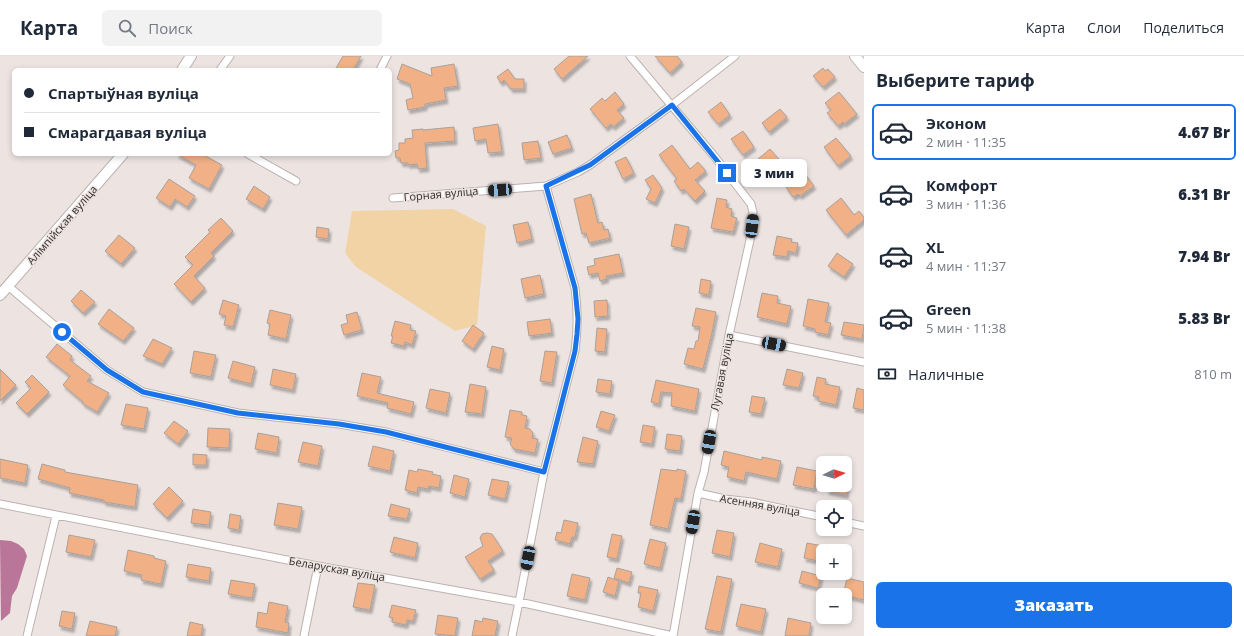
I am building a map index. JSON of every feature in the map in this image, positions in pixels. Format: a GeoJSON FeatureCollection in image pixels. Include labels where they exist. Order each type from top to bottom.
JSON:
{"type":"FeatureCollection","features":[{"type":"Feature","properties":{"kind":"street"},"geometry":{"type":"LineString","coordinates":[[183,68],[191,56]]}},
{"type":"Feature","properties":{"kind":"street"},"geometry":{"type":"LineString","coordinates":[[221,68],[230,56]]}},
{"type":"Feature","properties":{"kind":"street"},"geometry":{"type":"LineString","coordinates":[[381,68],[387,56]]}},
{"type":"Feature","properties":{"kind":"street"},"geometry":{"type":"LineString","coordinates":[[630,56],[672,105]]}},
{"type":"Feature","properties":{"kind":"street","name":"Горная вуліца"},"geometry":{"type":"LineString","coordinates":[[393,198],[546,186],[590,165],[672,105],[735,56]]}},
{"type":"Feature","properties":{"kind":"street"},"geometry":{"type":"LineString","coordinates":[[855,56],[864,67]]}},
{"type":"Feature","properties":{"kind":"street","name":"Лугавая вуліца"},"geometry":{"type":"LineString","coordinates":[[672,105],[751,204],[753,212],[750,240],[729,336],[704,472],[698,493],[673,636]]}},
{"type":"Feature","properties":{"kind":"street","name":"Алімпійская вуліца"},"geometry":{"type":"LineString","coordinates":[[0,295],[120,156]]}},
{"type":"Feature","properties":{"kind":"street"},"geometry":{"type":"LineString","coordinates":[[252,156],[296,181]]}},
{"type":"Feature","properties":{"kind":"street"},"geometry":{"type":"LineString","coordinates":[[512,636],[544,472],[575,351],[577,334],[578,319],[575,288],[546,186]]}},
{"type":"Feature","properties":{"kind":"street"},"geometry":{"type":"LineString","coordinates":[[8,286],[107,370],[143,392],[238,413],[339,424],[386,432],[544,472]]}},
{"type":"Feature","properties":{"kind":"street"},"geometry":{"type":"LineString","coordinates":[[729,336],[864,362]]}},
{"type":"Feature","properties":{"kind":"street","name":"Асенняя вуліца"},"geometry":{"type":"LineString","coordinates":[[698,493],[816,516]]}},
{"type":"Feature","properties":{"kind":"street","name":"Беларуская вуліца"},"geometry":{"type":"LineString","coordinates":[[0,504],[318,566],[519,602],[673,636]]}},
{"type":"Feature","properties":{"kind":"street"},"geometry":{"type":"LineString","coordinates":[[27,636],[56,516]]}},
{"type":"Feature","properties":{"kind":"street"},"geometry":{"type":"LineString","coordinates":[[852,523],[864,526]]}},
{"type":"Feature","properties":{"kind":"street"},"geometry":{"type":"LineString","coordinates":[[304,636],[318,566]]}},
{"type":"Feature","properties":{"kind":"shaded area"},"geometry":{"type":"Polygon","coordinates":[[[453,209],[486,226],[477,325],[455,331],[356,267],[345,253],[352,211],[453,209]]]}},
{"type":"Feature","properties":{"kind":"shaded area"},"geometry":{"type":"Polygon","coordinates":[[[0,540],[11,541],[18,544],[24,549],[27,556],[17,588],[12,596],[10,613],[1,621],[0,540]]]}},
{"type":"Feature","properties":{"kind":"building"},"geometry":{"type":"Polygon","coordinates":[[[343,56],[361,56],[354,68],[336,68],[343,56]]]}},
{"type":"Feature","properties":{"kind":"building"},"geometry":{"type":"Polygon","coordinates":[[[569,56],[588,56],[562,79],[554,69],[569,56]]]}},
{"type":"Feature","properties":{"kind":"building"},"geometry":{"type":"Polygon","coordinates":[[[655,56],[677,56],[682,62],[670,73],[655,56]]]}},
{"type":"Feature","properties":{"kind":"building"},"geometry":{"type":"Polygon","coordinates":[[[402,64],[432,76],[431,68],[454,64],[458,86],[444,88],[446,100],[425,104],[425,107],[408,110],[406,100],[413,98],[410,84],[397,79],[402,64]]]}},
{"type":"Feature","properties":{"kind":"building"},"geometry":{"type":"Polygon","coordinates":[[[823,68],[825,71],[828,69],[835,77],[823,87],[813,76],[823,68]]]}},
{"type":"Feature","properties":{"kind":"building"},"geometry":{"type":"Polygon","coordinates":[[[508,69],[515,79],[524,79],[524,89],[511,89],[504,80],[501,83],[497,77],[508,69]]]}},
{"type":"Feature","properties":{"kind":"building"},"geometry":{"type":"Polygon","coordinates":[[[615,92],[624,104],[617,110],[624,118],[613,127],[611,124],[606,128],[590,109],[602,98],[605,101],[615,92]]]}},
{"type":"Feature","properties":{"kind":"building"},"geometry":{"type":"Polygon","coordinates":[[[839,92],[857,114],[844,124],[843,122],[838,126],[827,113],[831,110],[825,103],[839,92]]]}},
{"type":"Feature","properties":{"kind":"building"},"geometry":{"type":"Polygon","coordinates":[[[721,102],[730,115],[718,124],[708,112],[721,102]]]}},
{"type":"Feature","properties":{"kind":"building"},"geometry":{"type":"Polygon","coordinates":[[[780,109],[787,117],[769,132],[762,123],[780,109]]]}},
{"type":"Feature","properties":{"kind":"building"},"geometry":{"type":"Polygon","coordinates":[[[498,124],[502,152],[488,153],[486,139],[475,141],[473,128],[498,124]]]}},
{"type":"Feature","properties":{"kind":"building"},"geometry":{"type":"Polygon","coordinates":[[[454,127],[455,141],[425,143],[427,168],[418,169],[417,164],[408,165],[408,163],[401,163],[400,158],[396,158],[395,151],[399,150],[399,143],[405,143],[405,139],[413,138],[412,130],[454,127]]]}},
{"type":"Feature","properties":{"kind":"building"},"geometry":{"type":"Polygon","coordinates":[[[743,131],[754,147],[743,155],[731,139],[743,131]]]}},
{"type":"Feature","properties":{"kind":"building"},"geometry":{"type":"Polygon","coordinates":[[[567,135],[572,148],[553,154],[548,142],[567,135]]]}},
{"type":"Feature","properties":{"kind":"building"},"geometry":{"type":"Polygon","coordinates":[[[836,138],[851,156],[838,166],[824,147],[836,138]]]}},
{"type":"Feature","properties":{"kind":"building"},"geometry":{"type":"Polygon","coordinates":[[[538,141],[541,158],[524,160],[522,143],[538,141]]]}},
{"type":"Feature","properties":{"kind":"building"},"geometry":{"type":"Polygon","coordinates":[[[672,145],[690,169],[698,162],[706,171],[695,180],[705,191],[695,201],[684,189],[681,191],[674,181],[677,179],[659,155],[672,145]]]}},
{"type":"Feature","properties":{"kind":"building"},"geometry":{"type":"Polygon","coordinates":[[[770,149],[784,165],[766,180],[752,164],[770,149]]]}},
{"type":"Feature","properties":{"kind":"building"},"geometry":{"type":"Polygon","coordinates":[[[180,156],[206,156],[222,165],[209,189],[189,178],[196,165],[180,156]]]}},
{"type":"Feature","properties":{"kind":"building"},"geometry":{"type":"Polygon","coordinates":[[[626,157],[634,173],[623,179],[615,162],[626,157]]]}},
{"type":"Feature","properties":{"kind":"building"},"geometry":{"type":"Polygon","coordinates":[[[805,174],[814,186],[800,196],[798,194],[793,197],[786,187],[805,174]]]}},
{"type":"Feature","properties":{"kind":"building"},"geometry":{"type":"Polygon","coordinates":[[[653,175],[662,188],[655,203],[646,199],[651,189],[645,180],[653,175]]]}},
{"type":"Feature","properties":{"kind":"building"},"geometry":{"type":"Polygon","coordinates":[[[169,179],[195,196],[187,207],[175,199],[170,207],[156,198],[169,179]]]}},
{"type":"Feature","properties":{"kind":"building"},"geometry":{"type":"Polygon","coordinates":[[[254,186],[270,197],[263,209],[246,199],[254,186]]]}},
{"type":"Feature","properties":{"kind":"building"},"geometry":{"type":"Polygon","coordinates":[[[591,194],[598,223],[602,222],[604,230],[608,229],[610,238],[589,243],[586,233],[582,234],[574,199],[591,194]]]}},
{"type":"Feature","properties":{"kind":"building"},"geometry":{"type":"Polygon","coordinates":[[[717,198],[727,200],[726,207],[732,209],[731,216],[737,218],[733,232],[711,228],[717,198]]]}},
{"type":"Feature","properties":{"kind":"building"},"geometry":{"type":"Polygon","coordinates":[[[841,198],[854,215],[859,211],[864,217],[864,220],[846,235],[826,210],[841,198]]]}},
{"type":"Feature","properties":{"kind":"building"},"geometry":{"type":"Polygon","coordinates":[[[221,218],[233,231],[211,253],[214,256],[194,276],[205,288],[191,302],[174,284],[193,265],[185,257],[210,232],[208,230],[221,218]]]}},
{"type":"Feature","properties":{"kind":"building"},"geometry":{"type":"Polygon","coordinates":[[[528,222],[532,239],[517,243],[513,225],[528,222]]]}},
{"type":"Feature","properties":{"kind":"building"},"geometry":{"type":"Polygon","coordinates":[[[675,224],[689,227],[684,249],[671,246],[675,224]]]}},
{"type":"Feature","properties":{"kind":"building"},"geometry":{"type":"Polygon","coordinates":[[[317,227],[329,229],[328,239],[316,237],[317,227]]]}},
{"type":"Feature","properties":{"kind":"building"},"geometry":{"type":"Polygon","coordinates":[[[119,235],[135,248],[121,264],[105,251],[119,235]]]}},
{"type":"Feature","properties":{"kind":"building"},"geometry":{"type":"Polygon","coordinates":[[[777,236],[792,239],[791,242],[798,243],[796,253],[788,251],[787,257],[773,255],[777,236]]]}},
{"type":"Feature","properties":{"kind":"building"},"geometry":{"type":"Polygon","coordinates":[[[837,253],[853,264],[844,277],[828,266],[837,253]]]}},
{"type":"Feature","properties":{"kind":"building"},"geometry":{"type":"Polygon","coordinates":[[[619,254],[623,273],[606,276],[607,279],[600,281],[598,273],[589,275],[587,267],[595,265],[594,259],[619,254]]]}},
{"type":"Feature","properties":{"kind":"building"},"geometry":{"type":"Polygon","coordinates":[[[540,275],[544,294],[525,298],[521,279],[540,275]]]}},
{"type":"Feature","properties":{"kind":"building"},"geometry":{"type":"Polygon","coordinates":[[[701,279],[711,281],[709,295],[699,293],[701,279]]]}},
{"type":"Feature","properties":{"kind":"building"},"geometry":{"type":"Polygon","coordinates":[[[81,290],[95,302],[83,313],[71,301],[81,290]]]}},
{"type":"Feature","properties":{"kind":"building"},"geometry":{"type":"Polygon","coordinates":[[[762,293],[778,296],[777,303],[791,306],[787,324],[757,317],[762,293]]]}},
{"type":"Feature","properties":{"kind":"building"},"geometry":{"type":"Polygon","coordinates":[[[808,299],[829,303],[825,322],[831,323],[828,335],[815,332],[815,329],[803,326],[808,299]]]}},
{"type":"Feature","properties":{"kind":"building"},"geometry":{"type":"Polygon","coordinates":[[[223,300],[239,305],[233,327],[224,325],[226,316],[219,314],[223,300]]]}},
{"type":"Feature","properties":{"kind":"building"},"geometry":{"type":"Polygon","coordinates":[[[607,300],[608,316],[595,317],[594,301],[607,300]]]}},
{"type":"Feature","properties":{"kind":"building"},"geometry":{"type":"Polygon","coordinates":[[[696,308],[716,312],[703,369],[684,364],[688,348],[694,349],[696,341],[698,341],[700,327],[692,326],[696,308]]]}},
{"type":"Feature","properties":{"kind":"building"},"geometry":{"type":"Polygon","coordinates":[[[109,309],[134,328],[123,341],[98,324],[109,309]]]}},
{"type":"Feature","properties":{"kind":"building"},"geometry":{"type":"Polygon","coordinates":[[[270,310],[291,315],[286,339],[268,335],[270,324],[267,323],[270,310]]]}},
{"type":"Feature","properties":{"kind":"building"},"geometry":{"type":"Polygon","coordinates":[[[357,312],[362,330],[344,335],[341,325],[348,323],[346,315],[357,312]]]}},
{"type":"Feature","properties":{"kind":"building"},"geometry":{"type":"Polygon","coordinates":[[[550,319],[552,333],[529,336],[527,322],[550,319]]]}},
{"type":"Feature","properties":{"kind":"building"},"geometry":{"type":"Polygon","coordinates":[[[395,321],[411,325],[410,330],[416,331],[412,345],[405,342],[404,346],[391,343],[393,336],[391,336],[395,321]]]}},
{"type":"Feature","properties":{"kind":"building"},"geometry":{"type":"Polygon","coordinates":[[[844,322],[864,325],[862,339],[841,335],[844,322]]]}},
{"type":"Feature","properties":{"kind":"building"},"geometry":{"type":"Polygon","coordinates":[[[473,325],[484,333],[473,349],[462,341],[473,325]]]}},
{"type":"Feature","properties":{"kind":"building"},"geometry":{"type":"Polygon","coordinates":[[[597,328],[607,329],[605,352],[595,351],[597,328]]]}},
{"type":"Feature","properties":{"kind":"building"},"geometry":{"type":"Polygon","coordinates":[[[153,339],[172,348],[162,364],[143,356],[153,339]]]}},
{"type":"Feature","properties":{"kind":"building"},"geometry":{"type":"Polygon","coordinates":[[[57,344],[72,356],[70,360],[91,376],[87,381],[109,393],[97,412],[82,403],[83,402],[63,385],[70,376],[46,357],[57,344]]]}},
{"type":"Feature","properties":{"kind":"building"},"geometry":{"type":"Polygon","coordinates":[[[492,346],[504,349],[500,370],[487,367],[492,346]]]}},
{"type":"Feature","properties":{"kind":"building"},"geometry":{"type":"Polygon","coordinates":[[[194,351],[216,355],[211,377],[190,373],[194,351]]]}},
{"type":"Feature","properties":{"kind":"building"},"geometry":{"type":"Polygon","coordinates":[[[545,351],[557,352],[552,383],[540,381],[545,351]]]}},
{"type":"Feature","properties":{"kind":"building"},"geometry":{"type":"Polygon","coordinates":[[[233,361],[255,367],[251,384],[228,378],[233,361]]]}},
{"type":"Feature","properties":{"kind":"building"},"geometry":{"type":"Polygon","coordinates":[[[0,369],[16,385],[0,401],[0,369]]]}},
{"type":"Feature","properties":{"kind":"building"},"geometry":{"type":"Polygon","coordinates":[[[273,369],[296,374],[293,390],[270,385],[273,369]]]}},
{"type":"Feature","properties":{"kind":"building"},"geometry":{"type":"Polygon","coordinates":[[[787,369],[803,373],[799,388],[783,385],[787,369]]]}},
{"type":"Feature","properties":{"kind":"building"},"geometry":{"type":"Polygon","coordinates":[[[362,373],[381,377],[377,393],[414,402],[411,414],[387,408],[388,403],[357,396],[362,373]]]}},
{"type":"Feature","properties":{"kind":"building"},"geometry":{"type":"Polygon","coordinates":[[[32,375],[49,392],[27,414],[16,403],[31,388],[25,382],[32,375]]]}},
{"type":"Feature","properties":{"kind":"building"},"geometry":{"type":"Polygon","coordinates":[[[817,377],[826,379],[825,384],[840,387],[836,405],[818,401],[819,397],[813,396],[817,377]]]}},
{"type":"Feature","properties":{"kind":"building"},"geometry":{"type":"Polygon","coordinates":[[[598,379],[612,381],[610,394],[596,392],[598,379]]]}},
{"type":"Feature","properties":{"kind":"building"},"geometry":{"type":"Polygon","coordinates":[[[656,380],[699,389],[695,411],[671,406],[672,393],[661,392],[659,404],[651,402],[656,380]]]}},
{"type":"Feature","properties":{"kind":"building"},"geometry":{"type":"Polygon","coordinates":[[[470,384],[486,387],[482,414],[465,412],[470,384]]]}},
{"type":"Feature","properties":{"kind":"building"},"geometry":{"type":"Polygon","coordinates":[[[857,388],[864,390],[864,410],[853,408],[857,388]]]}},
{"type":"Feature","properties":{"kind":"building"},"geometry":{"type":"Polygon","coordinates":[[[430,389],[450,393],[446,413],[426,408],[430,389]]]}},
{"type":"Feature","properties":{"kind":"building"},"geometry":{"type":"Polygon","coordinates":[[[752,396],[765,398],[761,414],[749,412],[752,396]]]}},
{"type":"Feature","properties":{"kind":"building"},"geometry":{"type":"Polygon","coordinates":[[[126,404],[148,408],[144,429],[121,425],[126,404]]]}},
{"type":"Feature","properties":{"kind":"building"},"geometry":{"type":"Polygon","coordinates":[[[510,410],[522,412],[522,415],[527,416],[525,428],[530,429],[533,433],[532,438],[538,439],[535,453],[514,449],[510,444],[512,438],[505,437],[510,410]]]}},
{"type":"Feature","properties":{"kind":"building"},"geometry":{"type":"Polygon","coordinates":[[[601,411],[615,415],[609,431],[596,427],[601,411]]]}},
{"type":"Feature","properties":{"kind":"building"},"geometry":{"type":"Polygon","coordinates":[[[174,421],[188,431],[178,444],[164,433],[174,421]]]}},
{"type":"Feature","properties":{"kind":"building"},"geometry":{"type":"Polygon","coordinates":[[[643,425],[655,427],[652,444],[640,442],[643,425]]]}},
{"type":"Feature","properties":{"kind":"building"},"geometry":{"type":"Polygon","coordinates":[[[208,428],[230,429],[229,448],[207,447],[208,428]]]}},
{"type":"Feature","properties":{"kind":"building"},"geometry":{"type":"Polygon","coordinates":[[[258,433],[279,437],[277,453],[255,449],[258,433]]]}},
{"type":"Feature","properties":{"kind":"building"},"geometry":{"type":"Polygon","coordinates":[[[667,434],[682,436],[680,451],[665,449],[667,434]]]}},
{"type":"Feature","properties":{"kind":"building"},"geometry":{"type":"Polygon","coordinates":[[[583,437],[598,441],[593,464],[577,462],[583,437]]]}},
{"type":"Feature","properties":{"kind":"building"},"geometry":{"type":"Polygon","coordinates":[[[303,442],[322,446],[318,466],[298,462],[303,442]]]}},
{"type":"Feature","properties":{"kind":"building"},"geometry":{"type":"Polygon","coordinates":[[[373,446],[394,451],[390,471],[368,466],[373,446]]]}},
{"type":"Feature","properties":{"kind":"building"},"geometry":{"type":"Polygon","coordinates":[[[724,451],[762,460],[762,457],[781,461],[777,479],[746,472],[744,481],[727,477],[729,467],[721,465],[724,451]]]}},
{"type":"Feature","properties":{"kind":"building"},"geometry":{"type":"Polygon","coordinates":[[[193,454],[207,455],[206,465],[193,465],[193,454]]]}},
{"type":"Feature","properties":{"kind":"building"},"geometry":{"type":"Polygon","coordinates":[[[0,459],[28,465],[25,483],[0,478],[0,459]]]}},
{"type":"Feature","properties":{"kind":"building"},"geometry":{"type":"Polygon","coordinates":[[[42,464],[65,470],[65,472],[138,485],[135,507],[104,502],[104,500],[69,493],[70,488],[38,479],[42,464]]]}},
{"type":"Feature","properties":{"kind":"building"},"geometry":{"type":"Polygon","coordinates":[[[797,467],[816,471],[814,489],[793,485],[797,467]]]}},
{"type":"Feature","properties":{"kind":"building"},"geometry":{"type":"Polygon","coordinates":[[[418,469],[433,472],[432,474],[441,476],[439,488],[429,486],[428,489],[418,487],[417,493],[405,490],[409,470],[417,472],[418,469]]]}},
{"type":"Feature","properties":{"kind":"building"},"geometry":{"type":"Polygon","coordinates":[[[661,469],[677,471],[677,469],[686,471],[681,499],[675,498],[668,529],[650,525],[661,469]]]}},
{"type":"Feature","properties":{"kind":"building"},"geometry":{"type":"Polygon","coordinates":[[[454,475],[469,479],[465,497],[450,493],[454,475]]]}},
{"type":"Feature","properties":{"kind":"building"},"geometry":{"type":"Polygon","coordinates":[[[492,479],[509,482],[505,499],[488,495],[492,479]]]}},
{"type":"Feature","properties":{"kind":"building"},"geometry":{"type":"Polygon","coordinates":[[[169,487],[183,501],[167,518],[153,504],[169,487]]]}},
{"type":"Feature","properties":{"kind":"building"},"geometry":{"type":"Polygon","coordinates":[[[832,492],[847,492],[846,495],[832,492]]]}},
{"type":"Feature","properties":{"kind":"building"},"geometry":{"type":"Polygon","coordinates":[[[278,503],[302,507],[298,529],[274,525],[278,503]]]}},
{"type":"Feature","properties":{"kind":"building"},"geometry":{"type":"Polygon","coordinates":[[[391,504],[410,509],[407,519],[388,516],[391,504]]]}},
{"type":"Feature","properties":{"kind":"building"},"geometry":{"type":"Polygon","coordinates":[[[193,509],[211,512],[209,525],[191,523],[193,509]]]}},
{"type":"Feature","properties":{"kind":"building"},"geometry":{"type":"Polygon","coordinates":[[[230,514],[241,516],[239,530],[228,528],[230,514]]]}},
{"type":"Feature","properties":{"kind":"building"},"geometry":{"type":"Polygon","coordinates":[[[564,520],[578,523],[575,537],[572,537],[570,544],[555,540],[557,532],[561,533],[564,520]]]}},
{"type":"Feature","properties":{"kind":"building"},"geometry":{"type":"Polygon","coordinates":[[[717,530],[734,533],[730,557],[712,553],[717,530]]]}},
{"type":"Feature","properties":{"kind":"building"},"geometry":{"type":"Polygon","coordinates":[[[482,534],[492,534],[503,551],[488,561],[494,570],[480,579],[465,557],[483,546],[480,538],[482,534]]]}},
{"type":"Feature","properties":{"kind":"building"},"geometry":{"type":"Polygon","coordinates":[[[612,534],[622,536],[617,559],[607,557],[612,534]]]}},
{"type":"Feature","properties":{"kind":"building"},"geometry":{"type":"Polygon","coordinates":[[[69,535],[95,540],[91,557],[66,552],[69,535]]]}},
{"type":"Feature","properties":{"kind":"building"},"geometry":{"type":"Polygon","coordinates":[[[394,537],[418,543],[415,558],[390,552],[394,537]]]}},
{"type":"Feature","properties":{"kind":"building"},"geometry":{"type":"Polygon","coordinates":[[[650,539],[666,543],[660,568],[644,564],[650,539]]]}},
{"type":"Feature","properties":{"kind":"building"},"geometry":{"type":"Polygon","coordinates":[[[760,543],[782,549],[778,567],[755,562],[760,543]]]}},
{"type":"Feature","properties":{"kind":"building"},"geometry":{"type":"Polygon","coordinates":[[[807,543],[816,545],[816,561],[804,558],[807,543]]]}},
{"type":"Feature","properties":{"kind":"building"},"geometry":{"type":"Polygon","coordinates":[[[128,550],[154,556],[154,558],[166,561],[161,584],[141,580],[142,575],[124,571],[128,550]]]}},
{"type":"Feature","properties":{"kind":"building"},"geometry":{"type":"Polygon","coordinates":[[[188,564],[211,568],[209,581],[186,577],[188,564]]]}},
{"type":"Feature","properties":{"kind":"building"},"geometry":{"type":"Polygon","coordinates":[[[617,568],[632,572],[629,583],[614,578],[617,568]]]}},
{"type":"Feature","properties":{"kind":"building"},"geometry":{"type":"Polygon","coordinates":[[[802,571],[816,575],[816,580],[820,580],[818,588],[799,583],[802,571]]]}},
{"type":"Feature","properties":{"kind":"building"},"geometry":{"type":"Polygon","coordinates":[[[572,574],[590,578],[585,600],[567,596],[572,574]]]}},
{"type":"Feature","properties":{"kind":"building"},"geometry":{"type":"Polygon","coordinates":[[[717,576],[732,579],[721,632],[705,629],[717,576]]]}},
{"type":"Feature","properties":{"kind":"building"},"geometry":{"type":"Polygon","coordinates":[[[608,577],[619,581],[615,596],[603,592],[608,577]]]}},
{"type":"Feature","properties":{"kind":"building"},"geometry":{"type":"Polygon","coordinates":[[[852,579],[864,582],[864,600],[852,597],[852,588],[845,588],[847,580],[852,579]]]}},
{"type":"Feature","properties":{"kind":"building"},"geometry":{"type":"Polygon","coordinates":[[[231,580],[255,584],[252,598],[228,594],[231,580]]]}},
{"type":"Feature","properties":{"kind":"building"},"geometry":{"type":"Polygon","coordinates":[[[358,583],[375,585],[370,610],[353,607],[358,583]]]}},
{"type":"Feature","properties":{"kind":"building"},"geometry":{"type":"Polygon","coordinates":[[[639,586],[658,590],[653,611],[638,607],[641,593],[638,593],[639,586]]]}},
{"type":"Feature","properties":{"kind":"building"},"geometry":{"type":"Polygon","coordinates":[[[269,602],[288,606],[285,622],[289,623],[288,633],[256,627],[258,612],[267,614],[269,602]]]}},
{"type":"Feature","properties":{"kind":"building"},"geometry":{"type":"Polygon","coordinates":[[[741,604],[766,609],[761,632],[736,626],[741,604]]]}},
{"type":"Feature","properties":{"kind":"building"},"geometry":{"type":"Polygon","coordinates":[[[392,605],[416,610],[413,621],[407,620],[406,625],[392,622],[393,618],[389,617],[392,605]]]}},
{"type":"Feature","properties":{"kind":"building"},"geometry":{"type":"Polygon","coordinates":[[[62,611],[75,613],[72,629],[59,626],[62,611]]]}},
{"type":"Feature","properties":{"kind":"building"},"geometry":{"type":"Polygon","coordinates":[[[438,615],[458,618],[455,636],[435,634],[438,615]]]}},
{"type":"Feature","properties":{"kind":"building"},"geometry":{"type":"Polygon","coordinates":[[[483,618],[498,621],[495,636],[472,636],[475,620],[482,622],[483,618]]]}},
{"type":"Feature","properties":{"kind":"building"},"geometry":{"type":"Polygon","coordinates":[[[788,618],[811,623],[809,636],[785,636],[788,618]]]}},
{"type":"Feature","properties":{"kind":"building"},"geometry":{"type":"Polygon","coordinates":[[[90,621],[117,627],[115,636],[86,636],[90,621]]]}},
{"type":"Feature","properties":{"kind":"building"},"geometry":{"type":"Polygon","coordinates":[[[190,622],[203,625],[201,636],[187,636],[190,622]]]}},
{"type":"Feature","properties":{"kind":"route"},"geometry":{"type":"LineString","coordinates":[[62,332],[107,370],[143,392],[238,413],[339,424],[386,432],[544,472],[575,351],[578,319],[575,288],[546,186],[590,165],[672,105],[727,173]]}}]}
